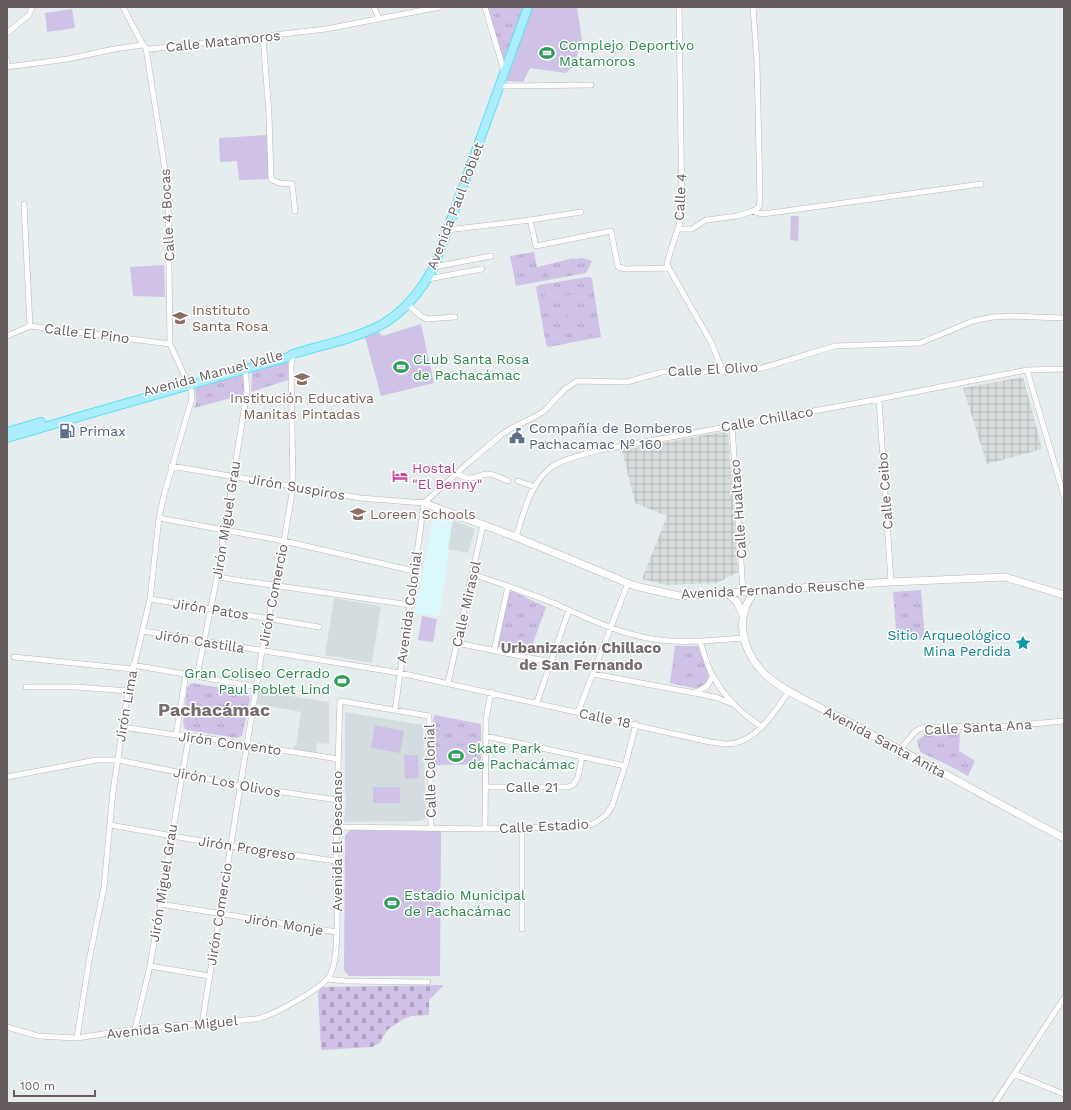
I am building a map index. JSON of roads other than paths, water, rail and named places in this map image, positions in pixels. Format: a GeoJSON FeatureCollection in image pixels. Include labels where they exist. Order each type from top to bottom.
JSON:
{"type":"FeatureCollection","features":[{"type":"Feature","properties":{"kind":"main road","name":"Avenida Paul Poblet"},"geometry":{"type":"LineString","coordinates":[[293,354],[374,328],[395,316],[428,279],[528,7]]}},
{"type":"Feature","properties":{"kind":"main road","name":"Avenida Manuel Valle"},"geometry":{"type":"LineString","coordinates":[[7,432],[246,366],[288,357],[293,354]]}},
{"type":"Feature","properties":{"kind":"main road","name":"Avenida Manuel Valle"},"geometry":{"type":"LineString","coordinates":[[7,438],[187,382]]}},
{"type":"Feature","properties":{"kind":"street"},"geometry":{"type":"LineString","coordinates":[[7,33],[29,15],[32,7]]}},
{"type":"Feature","properties":{"kind":"street","name":"Calle 4 Bocas"},"geometry":{"type":"LineString","coordinates":[[123,7],[144,47],[168,189],[170,344],[187,382]]}},
{"type":"Feature","properties":{"kind":"street"},"geometry":{"type":"LineString","coordinates":[[374,7],[379,19]]}},
{"type":"Feature","properties":{"kind":"street","name":"Calle Matamoros"},"geometry":{"type":"LineString","coordinates":[[7,67],[68,60],[114,49],[144,47],[151,49],[326,30],[440,7]]}},
{"type":"Feature","properties":{"kind":"street"},"geometry":{"type":"LineString","coordinates":[[485,7],[505,73]]}},
{"type":"Feature","properties":{"kind":"street","name":"Calle 4"},"geometry":{"type":"LineString","coordinates":[[669,268],[667,265],[669,252],[681,223],[682,213],[679,7]]}},
{"type":"Feature","properties":{"kind":"street"},"geometry":{"type":"LineString","coordinates":[[678,229],[692,229],[706,220],[730,217],[753,211],[758,207],[760,200],[756,56],[753,7]]}},
{"type":"Feature","properties":{"kind":"street"},"geometry":{"type":"LineString","coordinates":[[263,37],[269,114],[271,178],[277,182],[292,184],[295,211]]}},
{"type":"Feature","properties":{"kind":"street"},"geometry":{"type":"LineString","coordinates":[[7,60],[7,67]]}},
{"type":"Feature","properties":{"kind":"street"},"geometry":{"type":"LineString","coordinates":[[500,86],[591,85]]}},
{"type":"Feature","properties":{"kind":"street"},"geometry":{"type":"LineString","coordinates":[[753,211],[758,214],[763,214],[981,184]]}},
{"type":"Feature","properties":{"kind":"street"},"geometry":{"type":"LineString","coordinates":[[24,204],[30,326]]}},
{"type":"Feature","properties":{"kind":"street"},"geometry":{"type":"LineString","coordinates":[[447,230],[581,212]]}},
{"type":"Feature","properties":{"kind":"street"},"geometry":{"type":"LineString","coordinates":[[530,220],[536,246],[611,231],[618,267],[622,269],[669,268],[711,342],[723,372]]}},
{"type":"Feature","properties":{"kind":"street"},"geometry":{"type":"LineString","coordinates":[[434,266],[491,256]]}},
{"type":"Feature","properties":{"kind":"street"},"geometry":{"type":"LineString","coordinates":[[428,279],[482,269]]}},
{"type":"Feature","properties":{"kind":"street"},"geometry":{"type":"LineString","coordinates":[[407,304],[427,319],[455,317]]}},
{"type":"Feature","properties":{"kind":"street","name":"Calle El Olivo"},"geometry":{"type":"LineString","coordinates":[[424,503],[456,473],[510,429],[544,411],[565,389],[571,384],[577,382],[627,382],[662,372],[723,372],[762,368],[834,346],[920,342],[973,320],[993,317],[1012,316],[1064,318]]}},
{"type":"Feature","properties":{"kind":"street","name":"Calle El Pino"},"geometry":{"type":"LineString","coordinates":[[7,336],[30,326],[170,344]]}},
{"type":"Feature","properties":{"kind":"street","name":"Jirón Comercio"},"geometry":{"type":"LineString","coordinates":[[202,1024],[262,651],[293,487],[291,365],[293,354]]}},
{"type":"Feature","properties":{"kind":"street","name":"Jirón Miguel Grau"},"geometry":{"type":"LineString","coordinates":[[197,676],[217,577],[247,392],[246,366]]}},
{"type":"Feature","properties":{"kind":"street","name":"Calle Chillaco"},"geometry":{"type":"LineString","coordinates":[[516,537],[528,500],[539,480],[553,466],[580,455],[1027,370],[1064,369]]}},
{"type":"Feature","properties":{"kind":"street"},"geometry":{"type":"LineString","coordinates":[[1027,370],[1064,496]]}},
{"type":"Feature","properties":{"kind":"street","name":"Jirón Lima"},"geometry":{"type":"LineString","coordinates":[[78,1038],[89,961],[104,887],[113,792],[128,691],[150,599],[159,518],[164,495],[171,466],[191,405],[192,392],[187,382]]}},
{"type":"Feature","properties":{"kind":"street","name":"Calle Ceibo"},"geometry":{"type":"LineString","coordinates":[[879,399],[890,582]]}},
{"type":"Feature","properties":{"kind":"street","name":"Calle Hualtaco"},"geometry":{"type":"LineString","coordinates":[[732,426],[743,592]]}},
{"type":"Feature","properties":{"kind":"street","name":"Jirón Suspiros"},"geometry":{"type":"LineString","coordinates":[[171,466],[360,498],[424,503]]}},
{"type":"Feature","properties":{"kind":"street"},"geometry":{"type":"LineString","coordinates":[[456,473],[466,478],[475,478],[491,474],[508,481]]}},
{"type":"Feature","properties":{"kind":"street"},"geometry":{"type":"LineString","coordinates":[[518,481],[535,487]]}},
{"type":"Feature","properties":{"kind":"street","name":"Avenida Fernando Reusche"},"geometry":{"type":"LineString","coordinates":[[424,503],[516,537],[635,586],[679,596],[890,582],[1005,577],[1064,595]]}},
{"type":"Feature","properties":{"kind":"street","name":"Avenida Colonial"},"geometry":{"type":"LineString","coordinates":[[395,710],[424,503]]}},
{"type":"Feature","properties":{"kind":"street"},"geometry":{"type":"LineString","coordinates":[[159,518],[284,541],[414,571]]}},
{"type":"Feature","properties":{"kind":"street","name":"Calle Mirasol"},"geometry":{"type":"LineString","coordinates":[[448,683],[484,525]]}},
{"type":"Feature","properties":{"kind":"street"},"geometry":{"type":"LineString","coordinates":[[472,574],[508,586],[610,628],[654,639],[700,641],[744,638]]}},
{"type":"Feature","properties":{"kind":"street"},"geometry":{"type":"LineString","coordinates":[[217,577],[410,605]]}},
{"type":"Feature","properties":{"kind":"street"},"geometry":{"type":"LineString","coordinates":[[578,712],[628,583]]}},
{"type":"Feature","properties":{"kind":"street"},"geometry":{"type":"LineString","coordinates":[[494,650],[508,586]]}},
{"type":"Feature","properties":{"kind":"street","name":"Avenida Santa Anita"},"geometry":{"type":"LineString","coordinates":[[755,592],[747,601],[743,615],[744,638],[749,652],[760,669],[768,677],[790,691],[1064,838]]}},
{"type":"Feature","properties":{"kind":"street","name":"Avenida Santa Anita"},"geometry":{"type":"LineString","coordinates":[[727,593],[737,602],[743,615]]}},
{"type":"Feature","properties":{"kind":"street","name":"Jirón Patos"},"geometry":{"type":"LineString","coordinates":[[150,599],[319,627]]}},
{"type":"Feature","properties":{"kind":"street"},"geometry":{"type":"LineString","coordinates":[[536,702],[568,610]]}},
{"type":"Feature","properties":{"kind":"street","name":"Jirón Castilla"},"geometry":{"type":"LineString","coordinates":[[142,631],[400,673]]}},
{"type":"Feature","properties":{"kind":"street"},"geometry":{"type":"LineString","coordinates":[[700,641],[713,676],[733,704],[746,717],[762,727]]}},
{"type":"Feature","properties":{"kind":"street"},"geometry":{"type":"LineString","coordinates":[[457,643],[550,662]]}},
{"type":"Feature","properties":{"kind":"street"},"geometry":{"type":"LineString","coordinates":[[14,657],[133,667],[186,674],[256,687]]}},
{"type":"Feature","properties":{"kind":"street","name":"Calle 18"},"geometry":{"type":"LineString","coordinates":[[400,673],[636,724],[710,742],[728,744],[740,741],[752,735],[762,727],[790,691]]}},
{"type":"Feature","properties":{"kind":"street"},"geometry":{"type":"LineString","coordinates":[[176,735],[186,674]]}},
{"type":"Feature","properties":{"kind":"street"},"geometry":{"type":"LineString","coordinates":[[593,674],[695,693],[718,698],[733,704]]}},
{"type":"Feature","properties":{"kind":"street"},"geometry":{"type":"LineString","coordinates":[[695,693],[707,686],[713,676]]}},
{"type":"Feature","properties":{"kind":"street"},"geometry":{"type":"LineString","coordinates":[[26,687],[128,691]]}},
{"type":"Feature","properties":{"kind":"street"},"geometry":{"type":"LineString","coordinates":[[485,829],[485,736],[486,719],[491,692]]}},
{"type":"Feature","properties":{"kind":"street","name":"Avenida El Descanso"},"geometry":{"type":"LineString","coordinates":[[327,979],[334,966],[337,932],[336,861],[340,701],[342,700],[395,710]]}},
{"type":"Feature","properties":{"kind":"street","name":"Calle Colonial"},"geometry":{"type":"LineString","coordinates":[[337,827],[431,827],[429,716],[395,710]]}},
{"type":"Feature","properties":{"kind":"street","name":"Calle Santa Ana"},"geometry":{"type":"LineString","coordinates":[[901,750],[914,733],[924,727],[1009,726],[1064,721]]}},
{"type":"Feature","properties":{"kind":"street","name":"Calle Estadio"},"geometry":{"type":"LineString","coordinates":[[431,827],[485,829],[588,826],[595,823],[606,815],[612,806],[625,766],[636,724]]}},
{"type":"Feature","properties":{"kind":"street","name":"Jirón Convento"},"geometry":{"type":"LineString","coordinates":[[122,727],[176,735],[189,735],[338,759]]}},
{"type":"Feature","properties":{"kind":"street","name":"Jirón Miguel Grau"},"geometry":{"type":"LineString","coordinates":[[135,1029],[150,966],[189,735]]}},
{"type":"Feature","properties":{"kind":"street"},"geometry":{"type":"LineString","coordinates":[[485,736],[625,766]]}},
{"type":"Feature","properties":{"kind":"street","name":"Calle 21"},"geometry":{"type":"LineString","coordinates":[[485,786],[568,787],[573,785],[578,777],[582,758]]}},
{"type":"Feature","properties":{"kind":"street","name":"Jirón Los Olivos"},"geometry":{"type":"LineString","coordinates":[[7,777],[96,760],[118,760],[240,786],[338,800]]}},
{"type":"Feature","properties":{"kind":"street","name":"Jirón Progreso"},"geometry":{"type":"LineString","coordinates":[[110,825],[230,846],[336,861]]}},
{"type":"Feature","properties":{"kind":"street"},"geometry":{"type":"LineString","coordinates":[[522,828],[522,929]]}},
{"type":"Feature","properties":{"kind":"street","name":"Jirón Monje"},"geometry":{"type":"LineString","coordinates":[[160,904],[337,932]]}},
{"type":"Feature","properties":{"kind":"street"},"geometry":{"type":"LineString","coordinates":[[150,966],[209,976]]}},
{"type":"Feature","properties":{"kind":"street"},"geometry":{"type":"LineString","coordinates":[[327,979],[428,982]]}},
{"type":"Feature","properties":{"kind":"street","name":"Avenida San Miguel"},"geometry":{"type":"LineString","coordinates":[[7,1027],[38,1036],[78,1038],[135,1029],[256,1019],[266,1017],[282,1009],[327,979]]}},
{"type":"Feature","properties":{"kind":"street"},"geometry":{"type":"LineString","coordinates":[[995,1103],[1064,998]]}},
{"type":"Feature","properties":{"kind":"street"},"geometry":{"type":"LineString","coordinates":[[1014,1074],[1064,1094]]}},
{"type":"Feature","properties":{"kind":"place","name":"Complejo Deportivo Matamoros"},"geometry":{"type":"Point","coordinates":[547,53]}},
{"type":"Feature","properties":{"kind":"place","name":"Instituto Santa Rosa"},"geometry":{"type":"Point","coordinates":[180,318]}},
{"type":"Feature","properties":{"kind":"place","name":"CLub Santa Rosa de Pachacámac"},"geometry":{"type":"Point","coordinates":[401,367]}},
{"type":"Feature","properties":{"kind":"place","name":"Institución Educativa Manitas Pintadas"},"geometry":{"type":"Point","coordinates":[302,379]}},
{"type":"Feature","properties":{"kind":"place","name":"Primax"},"geometry":{"type":"Point","coordinates":[67,431]}},
{"type":"Feature","properties":{"kind":"place","name":"Compañía de Bomberos Pachacamac Nº 160"},"geometry":{"type":"Point","coordinates":[517,436]}},
{"type":"Feature","properties":{"kind":"place","name":"Hostal \"El Benny\""},"geometry":{"type":"Point","coordinates":[400,476]}},
{"type":"Feature","properties":{"kind":"place","name":"Loreen Schools"},"geometry":{"type":"Point","coordinates":[358,514]}},
{"type":"Feature","properties":{"kind":"place","name":"Sitio Arqueológico Mina Perdida"},"geometry":{"type":"Point","coordinates":[1023,643]}},
{"type":"Feature","properties":{"kind":"place","name":"Gran Coliseo Cerrado Paul Poblet Lind"},"geometry":{"type":"Point","coordinates":[342,681]}},
{"type":"Feature","properties":{"kind":"place","name":"Skate Park de Pachacámac"},"geometry":{"type":"Point","coordinates":[456,756]}},
{"type":"Feature","properties":{"kind":"place","name":"Estadio Municipal de Pachacámac"},"geometry":{"type":"Point","coordinates":[392,903]}},
{"type":"Feature","properties":{"kind":"district","name":"Urbanización Chillaco de San Fernando"},"geometry":{"type":"Point","coordinates":[581,656]}},
{"type":"Feature","properties":{"kind":"district","name":"Pachacámac"},"geometry":{"type":"Point","coordinates":[214,710]}}]}
